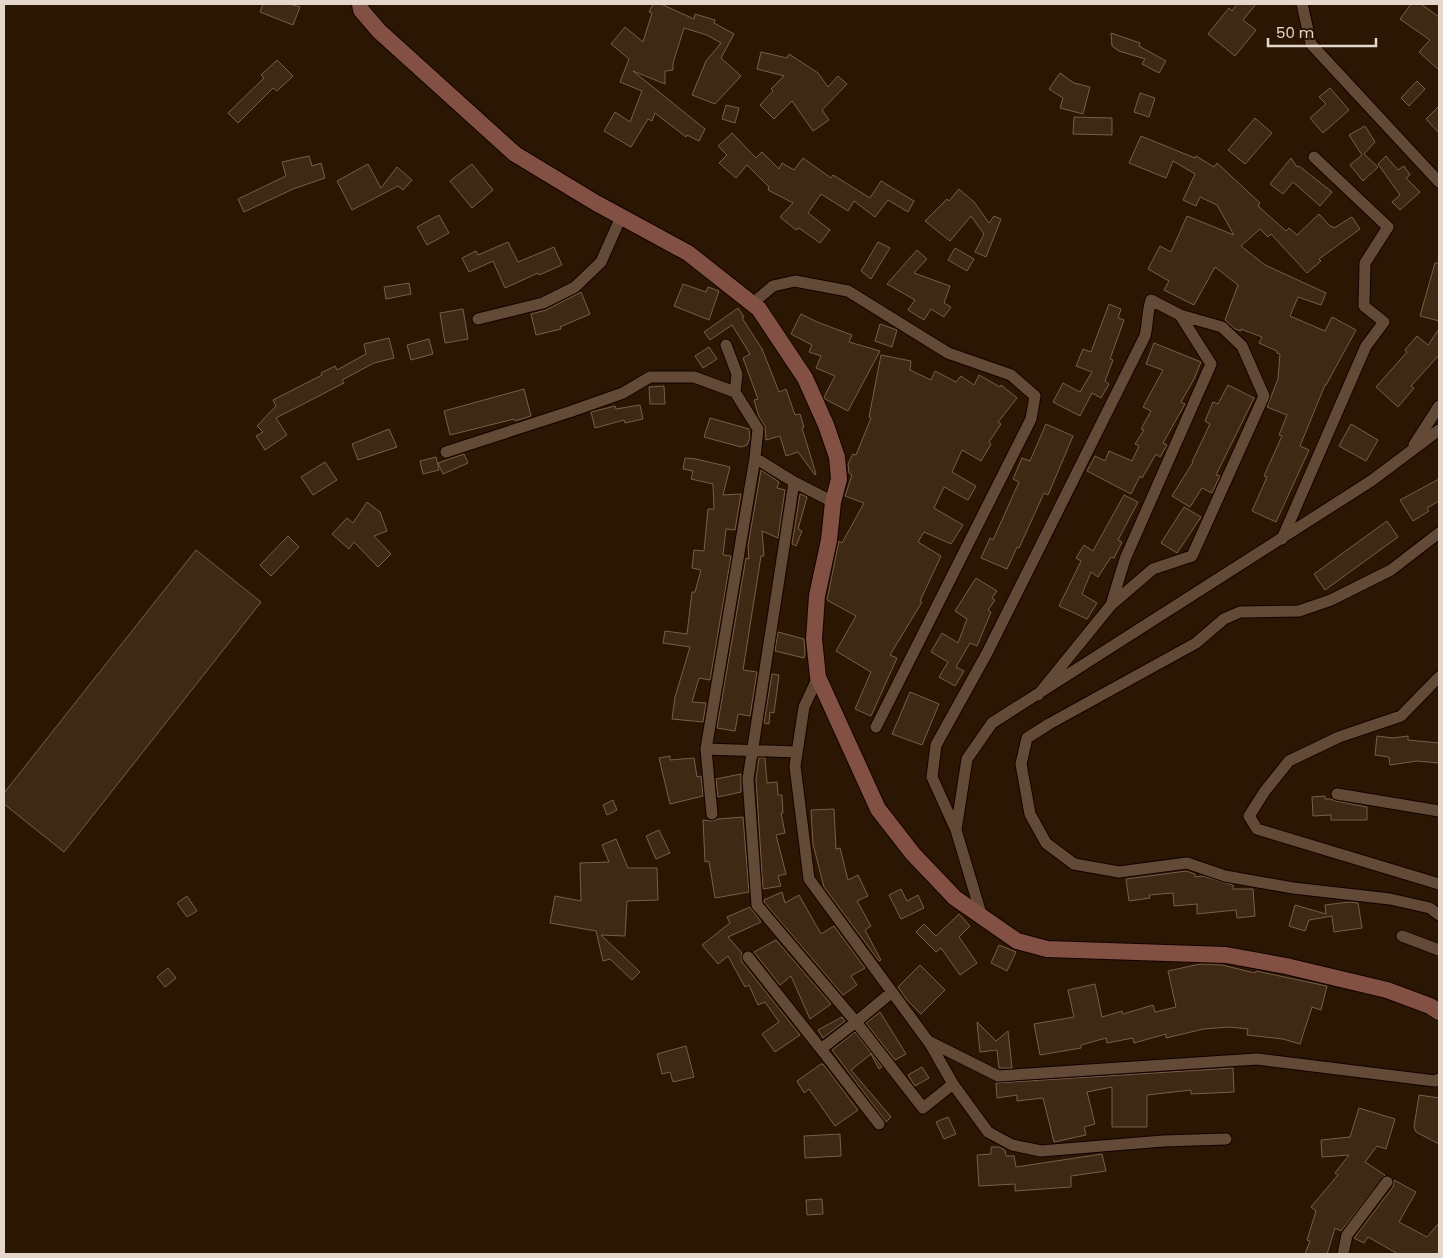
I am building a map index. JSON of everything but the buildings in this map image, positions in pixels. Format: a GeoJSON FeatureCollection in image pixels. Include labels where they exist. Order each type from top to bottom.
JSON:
{"type":"FeatureCollection","features":[{"type":"Feature","properties":{"kind":"street"},"geometry":{"type":"LineString","coordinates":[[360,4],[361,10],[379,31],[515,154],[554,179],[688,253],[760,309],[805,378],[826,424],[837,457],[839,479],[832,502],[828,540],[817,596],[814,639],[818,677],[878,809],[913,854],[955,898],[1017,941],[1047,949],[1226,955],[1286,966],[1387,990],[1430,1006],[1439,1012]]}},
{"type":"Feature","properties":{"kind":"street"},"geometry":{"type":"LineString","coordinates":[[1302,4],[1311,44],[1439,182]]}},
{"type":"Feature","properties":{"kind":"street"},"geometry":{"type":"LineString","coordinates":[[1282,539],[1366,346],[1384,322],[1364,306],[1364,263],[1388,227],[1314,157]]}},
{"type":"Feature","properties":{"kind":"street"},"geometry":{"type":"LineString","coordinates":[[478,318],[543,303],[575,287],[601,262],[622,217]]}},
{"type":"Feature","properties":{"kind":"street"},"geometry":{"type":"LineString","coordinates":[[753,303],[773,286],[795,281],[848,291],[948,353],[1010,374],[1036,396],[1031,419],[876,727]]}},
{"type":"Feature","properties":{"kind":"street"},"geometry":{"type":"LineString","coordinates":[[982,917],[956,830],[932,777],[936,745],[987,653],[1145,336],[1151,300],[1180,315],[1222,327],[1242,346],[1264,396],[1192,556],[1153,569],[1110,605],[1038,695]]}},
{"type":"Feature","properties":{"kind":"street"},"geometry":{"type":"LineString","coordinates":[[1110,605],[1125,559],[1211,364],[1180,315]]}},
{"type":"Feature","properties":{"kind":"street"},"geometry":{"type":"LineString","coordinates":[[726,346],[737,374],[734,392]]}},
{"type":"Feature","properties":{"kind":"street"},"geometry":{"type":"LineString","coordinates":[[446,452],[623,393],[650,377],[694,378],[734,392],[758,429],[755,458],[706,749],[712,814]]}},
{"type":"Feature","properties":{"kind":"street"},"geometry":{"type":"LineString","coordinates":[[1409,453],[1439,406]]}},
{"type":"Feature","properties":{"kind":"street"},"geometry":{"type":"LineString","coordinates":[[956,830],[967,758],[992,723],[1372,481],[1439,430]]}},
{"type":"Feature","properties":{"kind":"street"},"geometry":{"type":"LineString","coordinates":[[755,458],[832,502]]}},
{"type":"Feature","properties":{"kind":"street"},"geometry":{"type":"LineString","coordinates":[[794,482],[748,779],[757,905],[856,1022],[923,1108],[953,1084]]}},
{"type":"Feature","properties":{"kind":"street"},"geometry":{"type":"LineString","coordinates":[[1439,533],[1391,570],[1331,600],[1299,611],[1240,612],[1224,620],[1196,644],[1049,724],[1027,738],[1021,764],[1030,814],[1046,843],[1074,864],[1119,872],[1187,863],[1225,876],[1293,888],[1390,899],[1430,908],[1439,915]]}},
{"type":"Feature","properties":{"kind":"street"},"geometry":{"type":"LineString","coordinates":[[818,677],[804,707],[795,766],[809,879],[928,1041],[953,1084],[988,1132],[1012,1145],[1041,1150],[1163,1141],[1226,1139]]}},
{"type":"Feature","properties":{"kind":"street"},"geometry":{"type":"LineString","coordinates":[[1439,677],[1400,716],[1339,737],[1289,761],[1265,791],[1249,816],[1258,829],[1439,884]]}},
{"type":"Feature","properties":{"kind":"street"},"geometry":{"type":"LineString","coordinates":[[706,749],[797,752]]}},
{"type":"Feature","properties":{"kind":"street"},"geometry":{"type":"LineString","coordinates":[[1337,794],[1439,810]]}},
{"type":"Feature","properties":{"kind":"street"},"geometry":{"type":"LineString","coordinates":[[1402,936],[1439,950]]}},
{"type":"Feature","properties":{"kind":"street"},"geometry":{"type":"LineString","coordinates":[[748,957],[879,1124]]}},
{"type":"Feature","properties":{"kind":"street"},"geometry":{"type":"LineString","coordinates":[[821,1049],[892,992]]}},
{"type":"Feature","properties":{"kind":"street"},"geometry":{"type":"LineString","coordinates":[[928,1041],[998,1076],[1257,1059],[1434,1080],[1439,1079]]}},
{"type":"Feature","properties":{"kind":"street"},"geometry":{"type":"LineString","coordinates":[[1343,1254],[1347,1235],[1387,1182]]}}]}
